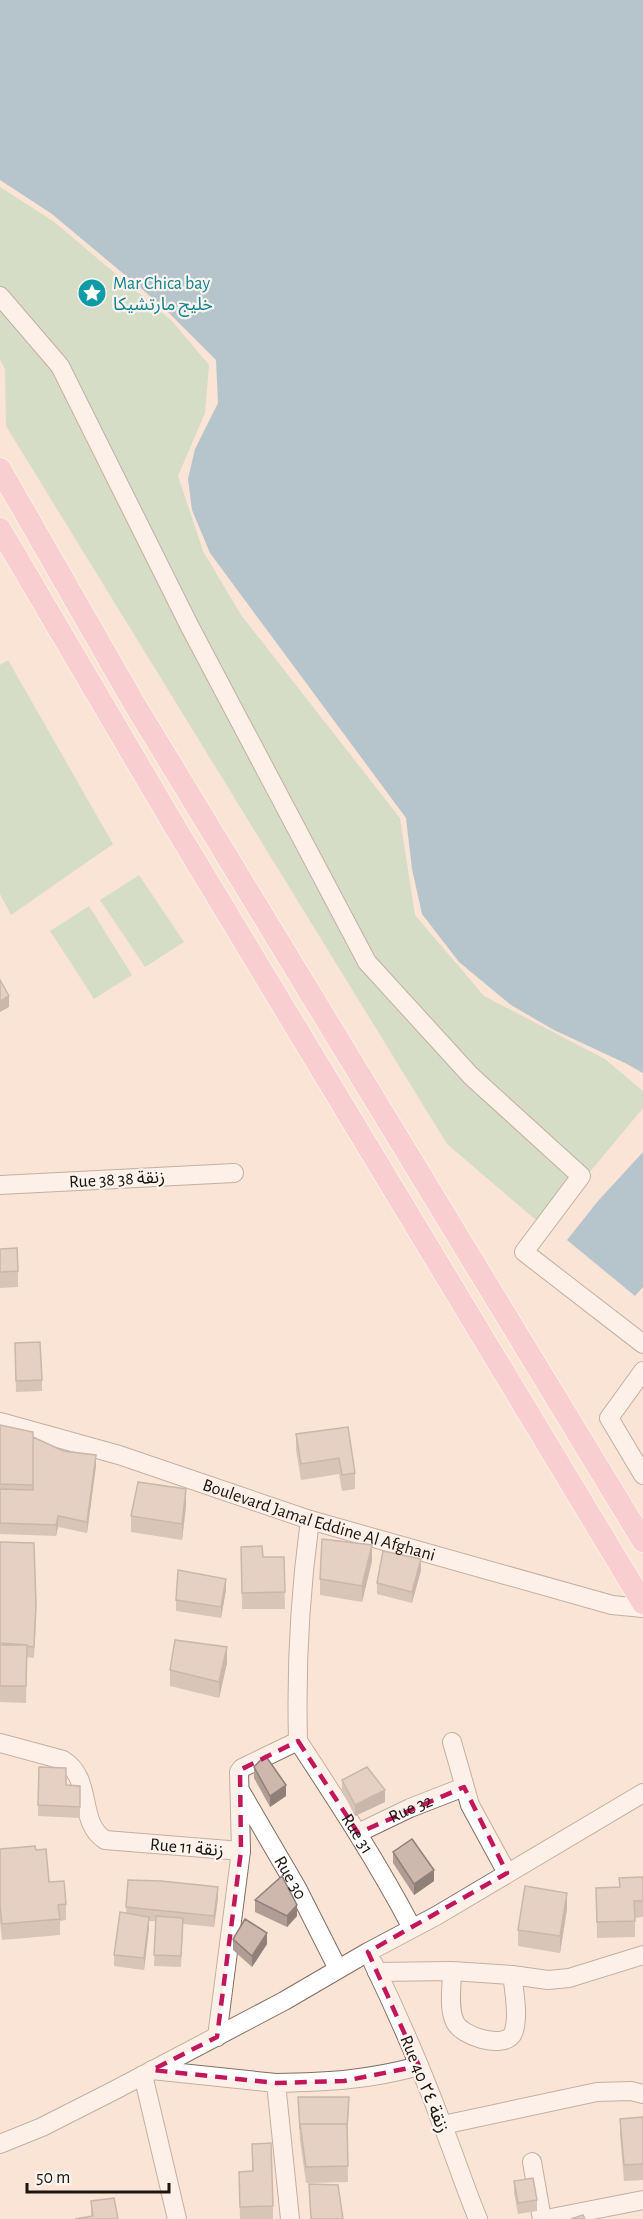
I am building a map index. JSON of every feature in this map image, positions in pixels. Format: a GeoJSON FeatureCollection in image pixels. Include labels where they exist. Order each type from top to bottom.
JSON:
{"type":"FeatureCollection","features":[{"type":"Feature","properties":{"kind":"main road"},"geometry":{"type":"LineString","coordinates":[[0,469],[135,705],[643,1541]]}},
{"type":"Feature","properties":{"kind":"main road"},"geometry":{"type":"LineString","coordinates":[[0,529],[175,827],[643,1603]]}},
{"type":"Feature","properties":{"kind":"street"},"geometry":{"type":"LineString","coordinates":[[0,296],[60,366],[190,627],[367,962],[471,1076],[581,1176],[524,1252],[643,1344]]}},
{"type":"Feature","properties":{"kind":"street","name":"Rue 38 زنقة 38"},"geometry":{"type":"LineString","coordinates":[[0,1185],[234,1173]]}},
{"type":"Feature","properties":{"kind":"street"},"geometry":{"type":"LineString","coordinates":[[643,1371],[609,1418],[643,1475]]}},
{"type":"Feature","properties":{"kind":"street","name":"Boulevard Jamal Eddine Al Afghani"},"geometry":{"type":"LineString","coordinates":[[0,1422],[119,1455],[310,1520],[612,1605],[643,1608]]}},
{"type":"Feature","properties":{"kind":"street"},"geometry":{"type":"LineString","coordinates":[[217,2037],[241,1851],[240,1770],[298,1741],[296,1675],[310,1520]]}},
{"type":"Feature","properties":{"kind":"street","name":"Rue 31"},"geometry":{"type":"LineString","coordinates":[[298,1741],[358,1833],[412,1928]]}},
{"type":"Feature","properties":{"kind":"street"},"geometry":{"type":"LineString","coordinates":[[452,1742],[470,1805],[507,1873]]}},
{"type":"Feature","properties":{"kind":"street","name":"Rue 11 زنقة"},"geometry":{"type":"LineString","coordinates":[[0,1743],[63,1760],[70,1764],[78,1774],[95,1831],[105,1840],[241,1851]]}},
{"type":"Feature","properties":{"kind":"street","name":"Rue 30"},"geometry":{"type":"LineString","coordinates":[[239,1787],[297,1888],[338,1969]]}},
{"type":"Feature","properties":{"kind":"street","name":"Rue 32"},"geometry":{"type":"LineString","coordinates":[[358,1833],[410,1808],[464,1787]]}},
{"type":"Feature","properties":{"kind":"street"},"geometry":{"type":"LineString","coordinates":[[0,2144],[42,2127],[284,2001],[436,1916],[643,1793]]}},
{"type":"Feature","properties":{"kind":"street","name":"Rue 40 زنقة ٢٤"},"geometry":{"type":"LineString","coordinates":[[368,1952],[419,2066],[478,2219]]}},
{"type":"Feature","properties":{"kind":"street"},"geometry":{"type":"LineString","coordinates":[[377,1972],[452,1971],[548,1980],[569,1978],[643,1955]]}},
{"type":"Feature","properties":{"kind":"street"},"geometry":{"type":"LineString","coordinates":[[452,1971],[452,2011],[456,2025],[470,2035],[490,2040],[502,2040],[510,2037],[513,2032],[516,2002],[512,1975]]}},
{"type":"Feature","properties":{"kind":"street"},"geometry":{"type":"LineString","coordinates":[[148,2073],[276,2083],[344,2081],[390,2074],[419,2066]]}},
{"type":"Feature","properties":{"kind":"street"},"geometry":{"type":"LineString","coordinates":[[148,2073],[177,2219]]}},
{"type":"Feature","properties":{"kind":"street"},"geometry":{"type":"LineString","coordinates":[[276,2083],[290,2219]]}},
{"type":"Feature","properties":{"kind":"street"},"geometry":{"type":"LineString","coordinates":[[443,2125],[597,2092],[631,2091],[643,2094]]}},
{"type":"Feature","properties":{"kind":"street"},"geometry":{"type":"LineString","coordinates":[[532,2162],[544,2219],[643,2200]]}},
{"type":"Feature","properties":{"kind":"highlighted area"},"geometry":{"type":"Polygon","coordinates":[[[298,1741],[358,1833],[464,1787],[507,1873],[368,1952],[419,2066],[344,2081],[276,2083],[152,2070],[217,2037],[241,1851],[240,1770],[298,1741]]]}},
{"type":"Feature","properties":{"kind":"green space"},"geometry":{"type":"Polygon","coordinates":[[[0,187],[53,221],[172,321],[209,365],[205,413],[178,476],[203,551],[241,615],[400,818],[415,915],[484,996],[605,1059],[643,1091],[643,1108],[544,1227],[447,1144],[6,426],[5,369],[0,360],[0,187]]]}},
{"type":"Feature","properties":{"kind":"green space"},"geometry":{"type":"Polygon","coordinates":[[[8,660],[113,844],[11,915],[0,894],[0,665],[8,660]]]}},
{"type":"Feature","properties":{"kind":"green space"},"geometry":{"type":"Polygon","coordinates":[[[139,875],[184,942],[145,967],[100,900],[139,875]]]}},
{"type":"Feature","properties":{"kind":"green space"},"geometry":{"type":"Polygon","coordinates":[[[89,906],[132,975],[94,999],[50,931],[89,906]]]}},
{"type":"Feature","properties":{"kind":"water"},"geometry":{"type":"Polygon","coordinates":[[[0,0],[643,0],[643,1073],[554,1030],[511,1005],[459,962],[422,914],[412,869],[406,818],[210,553],[192,510],[188,479],[195,449],[218,403],[216,360],[162,306],[52,214],[0,180],[0,0]]]}},
{"type":"Feature","properties":{"kind":"water"},"geometry":{"type":"Polygon","coordinates":[[[643,1152],[643,1287],[635,1296],[567,1240],[598,1201],[643,1152]]]}},
{"type":"Feature","properties":{"kind":"building"},"geometry":{"type":"Polygon","coordinates":[[[0,980],[9,996],[0,1001],[0,980]]]}},
{"type":"Feature","properties":{"kind":"building"},"geometry":{"type":"Polygon","coordinates":[[[17,1248],[18,1271],[0,1272],[0,1249],[17,1248]]]}},
{"type":"Feature","properties":{"kind":"building"},"geometry":{"type":"Polygon","coordinates":[[[40,1342],[42,1380],[16,1381],[15,1343],[40,1342]]]}},
{"type":"Feature","properties":{"kind":"building"},"geometry":{"type":"Polygon","coordinates":[[[0,1425],[33,1432],[33,1485],[0,1484],[0,1425]]]}},
{"type":"Feature","properties":{"kind":"building"},"geometry":{"type":"Polygon","coordinates":[[[348,1427],[355,1473],[342,1475],[339,1458],[301,1464],[296,1434],[348,1427]]]}},
{"type":"Feature","properties":{"kind":"building"},"geometry":{"type":"Polygon","coordinates":[[[33,1437],[63,1451],[96,1455],[87,1522],[58,1516],[56,1525],[0,1523],[0,1489],[33,1490],[33,1437]]]}},
{"type":"Feature","properties":{"kind":"building"},"geometry":{"type":"Polygon","coordinates":[[[138,1482],[186,1489],[182,1524],[131,1516],[138,1482]]]}},
{"type":"Feature","properties":{"kind":"building"},"geometry":{"type":"Polygon","coordinates":[[[322,1539],[372,1545],[362,1586],[320,1579],[322,1539]]]}},
{"type":"Feature","properties":{"kind":"building"},"geometry":{"type":"Polygon","coordinates":[[[0,1542],[34,1543],[36,1605],[34,1647],[0,1643],[0,1542]]]}},
{"type":"Feature","properties":{"kind":"building"},"geometry":{"type":"Polygon","coordinates":[[[262,1546],[263,1557],[284,1557],[285,1592],[242,1593],[241,1547],[262,1546]]]}},
{"type":"Feature","properties":{"kind":"building"},"geometry":{"type":"Polygon","coordinates":[[[383,1551],[421,1559],[412,1592],[377,1583],[383,1551]]]}},
{"type":"Feature","properties":{"kind":"building"},"geometry":{"type":"Polygon","coordinates":[[[178,1570],[226,1579],[221,1607],[176,1600],[178,1570]]]}},
{"type":"Feature","properties":{"kind":"building"},"geometry":{"type":"Polygon","coordinates":[[[175,1640],[227,1647],[219,1682],[170,1670],[175,1640]]]}},
{"type":"Feature","properties":{"kind":"building"},"geometry":{"type":"Polygon","coordinates":[[[0,1645],[27,1645],[26,1686],[0,1686],[0,1645]]]}},
{"type":"Feature","properties":{"kind":"building"},"geometry":{"type":"Polygon","coordinates":[[[265,1755],[286,1785],[270,1796],[254,1767],[265,1755]]]}},
{"type":"Feature","properties":{"kind":"building"},"geometry":{"type":"Polygon","coordinates":[[[39,1767],[66,1768],[66,1785],[80,1786],[80,1807],[38,1805],[39,1767]]]}},
{"type":"Feature","properties":{"kind":"building"},"geometry":{"type":"Polygon","coordinates":[[[367,1767],[385,1790],[355,1805],[342,1780],[367,1767]]]}},
{"type":"Feature","properties":{"kind":"building"},"geometry":{"type":"Polygon","coordinates":[[[412,1839],[434,1870],[414,1884],[393,1852],[412,1839]]]}},
{"type":"Feature","properties":{"kind":"building"},"geometry":{"type":"Polygon","coordinates":[[[35,1846],[36,1850],[46,1849],[49,1882],[64,1881],[66,1904],[58,1905],[60,1919],[2,1924],[0,1849],[35,1846]]]}},
{"type":"Feature","properties":{"kind":"building"},"geometry":{"type":"Polygon","coordinates":[[[282,1876],[297,1905],[287,1916],[255,1900],[282,1876]]]}},
{"type":"Feature","properties":{"kind":"building"},"geometry":{"type":"Polygon","coordinates":[[[643,1877],[643,1901],[634,1901],[635,1921],[597,1922],[596,1888],[620,1887],[619,1878],[643,1877]]]}},
{"type":"Feature","properties":{"kind":"building"},"geometry":{"type":"Polygon","coordinates":[[[128,1880],[218,1887],[214,1916],[126,1907],[128,1880]]]}},
{"type":"Feature","properties":{"kind":"building"},"geometry":{"type":"Polygon","coordinates":[[[525,1886],[567,1893],[560,1936],[518,1930],[525,1886]]]}},
{"type":"Feature","properties":{"kind":"building"},"geometry":{"type":"Polygon","coordinates":[[[120,1912],[149,1917],[144,1958],[114,1955],[120,1912]]]}},
{"type":"Feature","properties":{"kind":"building"},"geometry":{"type":"Polygon","coordinates":[[[156,1916],[183,1918],[181,1956],[154,1955],[156,1916]]]}},
{"type":"Feature","properties":{"kind":"building"},"geometry":{"type":"Polygon","coordinates":[[[245,1919],[267,1933],[252,1956],[233,1939],[245,1919]]]}},
{"type":"Feature","properties":{"kind":"building"},"geometry":{"type":"Polygon","coordinates":[[[298,2097],[349,2097],[347,2128],[347,2124],[300,2124],[300,2129],[298,2097]]]}},
{"type":"Feature","properties":{"kind":"building"},"geometry":{"type":"Polygon","coordinates":[[[643,2117],[643,2164],[624,2165],[620,2119],[643,2117]]]}},
{"type":"Feature","properties":{"kind":"building"},"geometry":{"type":"Polygon","coordinates":[[[300,2124],[347,2124],[348,2166],[306,2167],[300,2124]]]}},
{"type":"Feature","properties":{"kind":"building"},"geometry":{"type":"Polygon","coordinates":[[[271,2143],[273,2206],[240,2207],[239,2172],[253,2171],[252,2144],[271,2143]]]}},
{"type":"Feature","properties":{"kind":"building"},"geometry":{"type":"Polygon","coordinates":[[[533,2178],[537,2200],[518,2203],[514,2181],[533,2178]]]}},
{"type":"Feature","properties":{"kind":"building"},"geometry":{"type":"Polygon","coordinates":[[[309,2184],[338,2185],[343,2219],[311,2219],[309,2184]]]}},
{"type":"Feature","properties":{"kind":"building"},"geometry":{"type":"Polygon","coordinates":[[[114,2198],[118,2219],[75,2219],[93,2216],[91,2201],[114,2198]]]}},
{"type":"Feature","properties":{"kind":"building"},"geometry":{"type":"Polygon","coordinates":[[[583,2215],[585,2219],[571,2219],[583,2215]]]}},
{"type":"Feature","properties":{"kind":"place","name":"Mar Chica bay خليج مارتشيكا"},"geometry":{"type":"Point","coordinates":[92,293]}}]}
